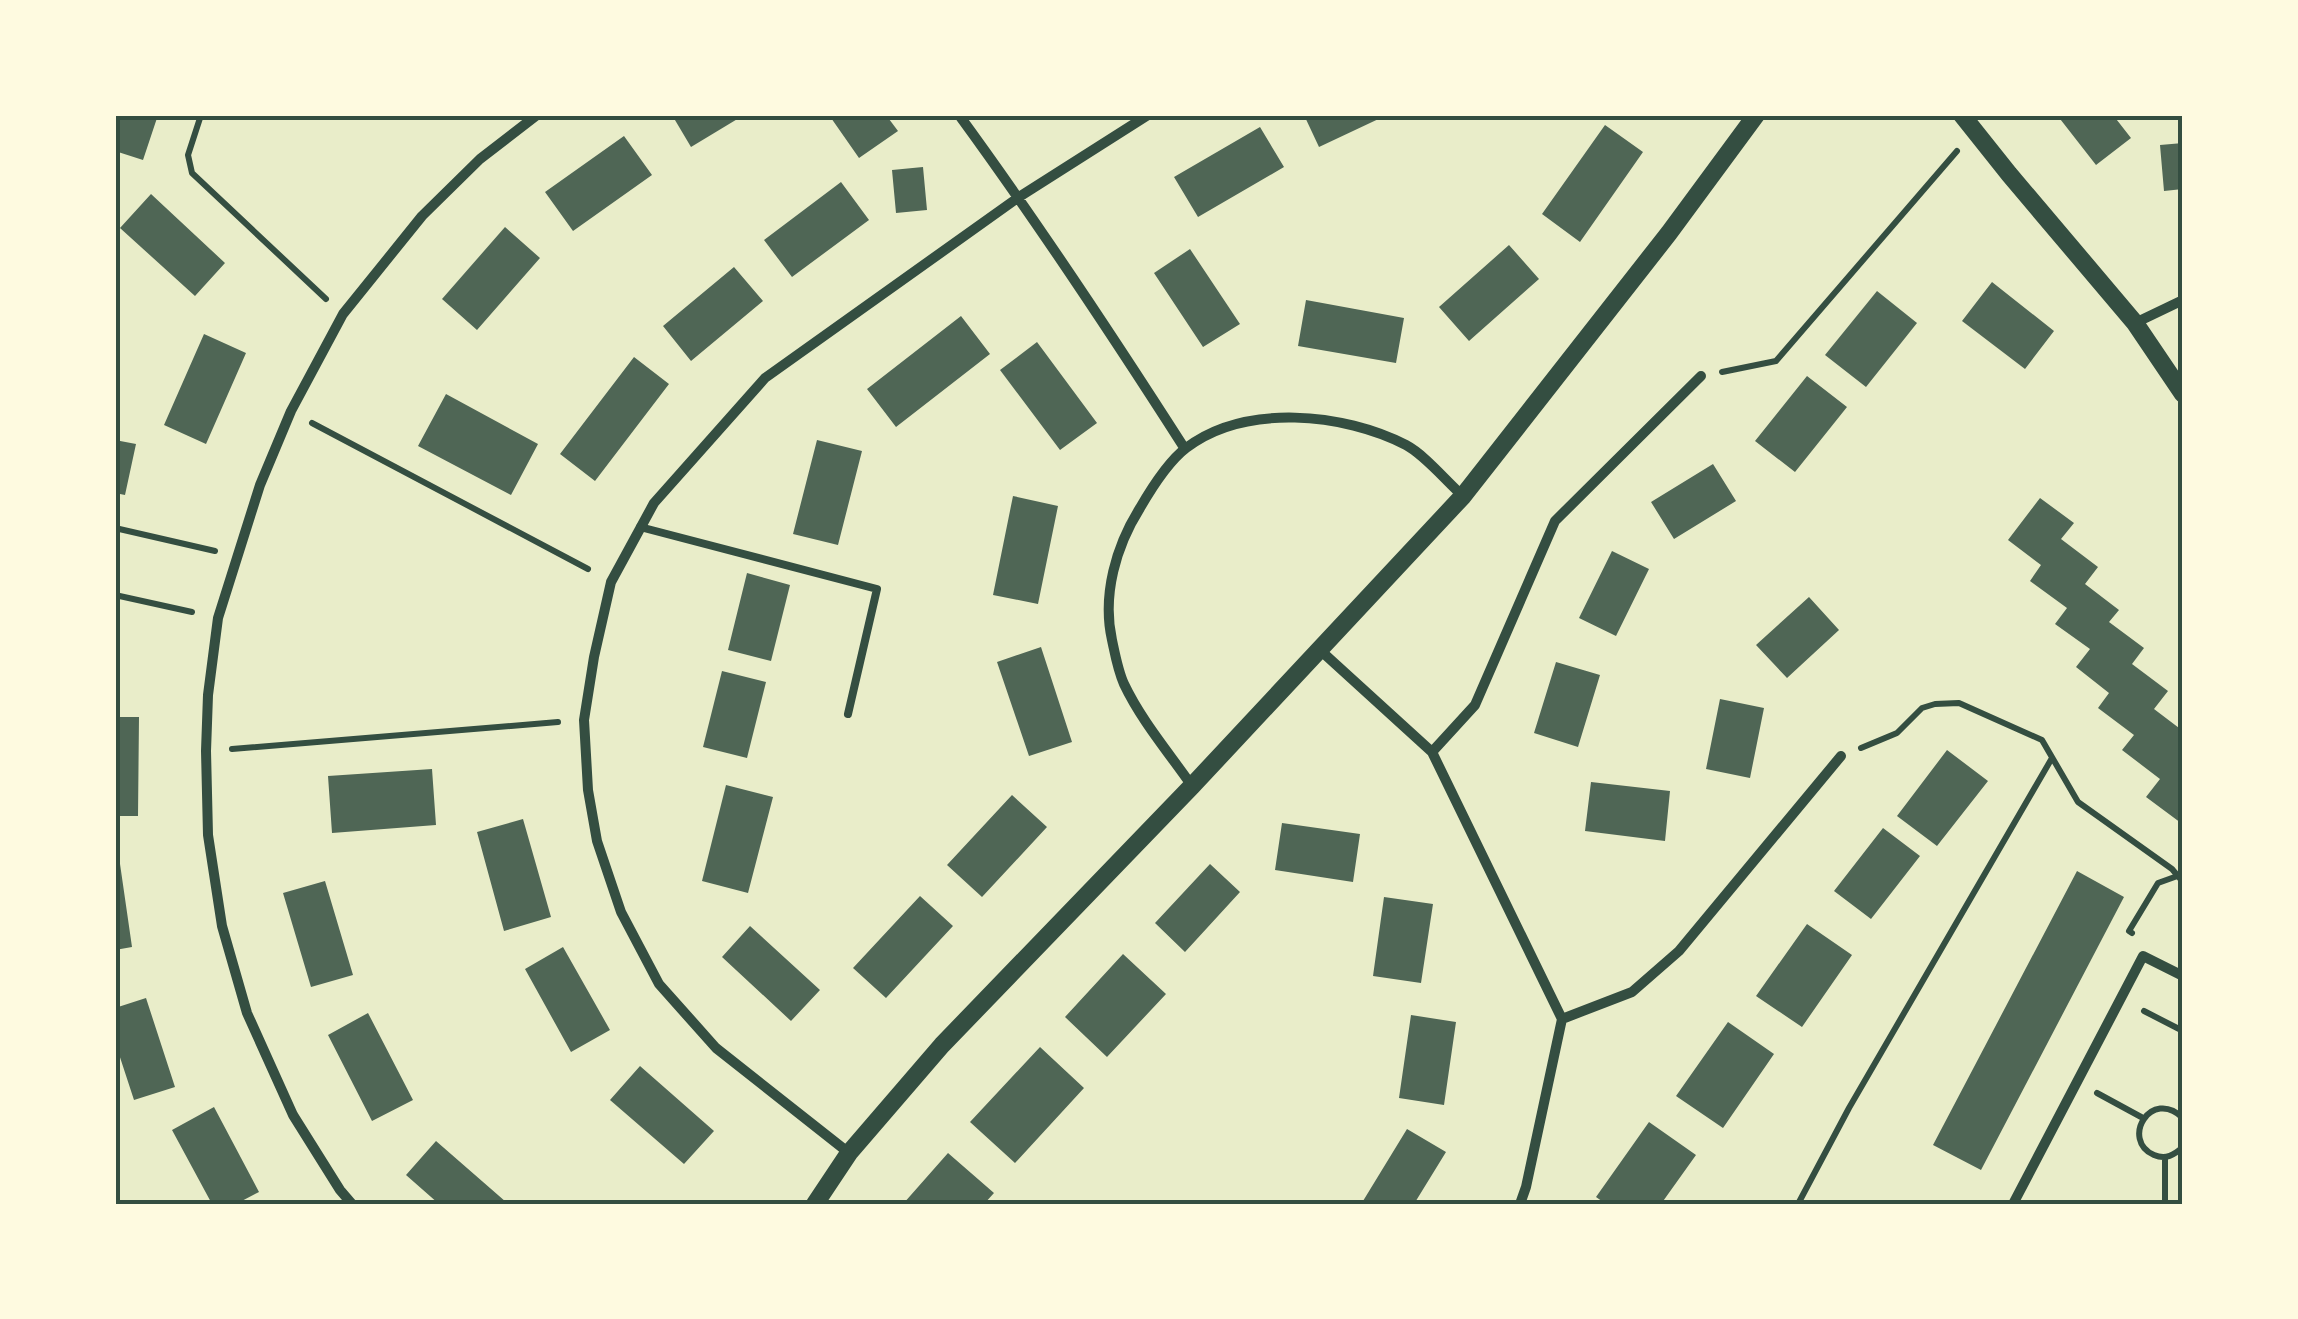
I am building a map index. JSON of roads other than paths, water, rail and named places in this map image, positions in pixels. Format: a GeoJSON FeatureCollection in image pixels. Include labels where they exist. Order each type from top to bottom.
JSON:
{"type":"FeatureCollection","features":[{"type":"Feature","properties":{"kind":"street"},"geometry":{"type":"LineString","coordinates":[[352,1204],[292,1115],[247,1014],[222,926],[208,834],[206,751],[208,695],[218,618],[260,485],[291,412],[342,314],[422,216],[480,159],[538,115]]}},
{"type":"Feature","properties":{"kind":"street"},"geometry":{"type":"LineString","coordinates":[[959,115],[1018,196],[1185,449]]}},
{"type":"Feature","properties":{"kind":"street"},"geometry":{"type":"LineString","coordinates":[[850,1153],[716,1048],[659,984],[622,912],[598,841],[588,790],[584,720],[611,582],[654,502],[766,378],[1018,196],[1148,115]]}},
{"type":"Feature","properties":{"kind":"street"},"geometry":{"type":"LineString","coordinates":[[815,1204],[850,1153],[942,1045],[1192,786],[1462,496],[1670,233],[1756,115]]}},
{"type":"Feature","properties":{"kind":"street"},"geometry":{"type":"LineString","coordinates":[[1962,115],[2135,323],[2183,394]]}},
{"type":"Feature","properties":{"kind":"street"},"geometry":{"type":"LineString","coordinates":[[2135,323],[2183,300]]}},
{"type":"Feature","properties":{"kind":"street"},"geometry":{"type":"LineString","coordinates":[[1432,752],[1475,706],[1555,521],[1701,376]]}},
{"type":"Feature","properties":{"kind":"street"},"geometry":{"type":"LineString","coordinates":[[1192,786],[1124,683],[1110,636],[1109,594],[1129,526],[1152,487],[1185,449],[1219,430],[1253,421],[1307,417],[1326,420],[1358,426],[1409,446],[1462,496]]}},
{"type":"Feature","properties":{"kind":"street"},"geometry":{"type":"LineString","coordinates":[[1320,650],[1432,752],[1562,1019],[1520,1204]]}},
{"type":"Feature","properties":{"kind":"street"},"geometry":{"type":"LineString","coordinates":[[1562,1019],[1632,992],[1679,951],[1841,756]]}},
{"type":"Feature","properties":{"kind":"street"},"geometry":{"type":"LineString","coordinates":[[2013,1204],[2143,956],[2183,976]]}},
{"type":"Feature","properties":{"kind":"lane"},"geometry":{"type":"LineString","coordinates":[[640,528],[877,589],[848,714]]}}]}
